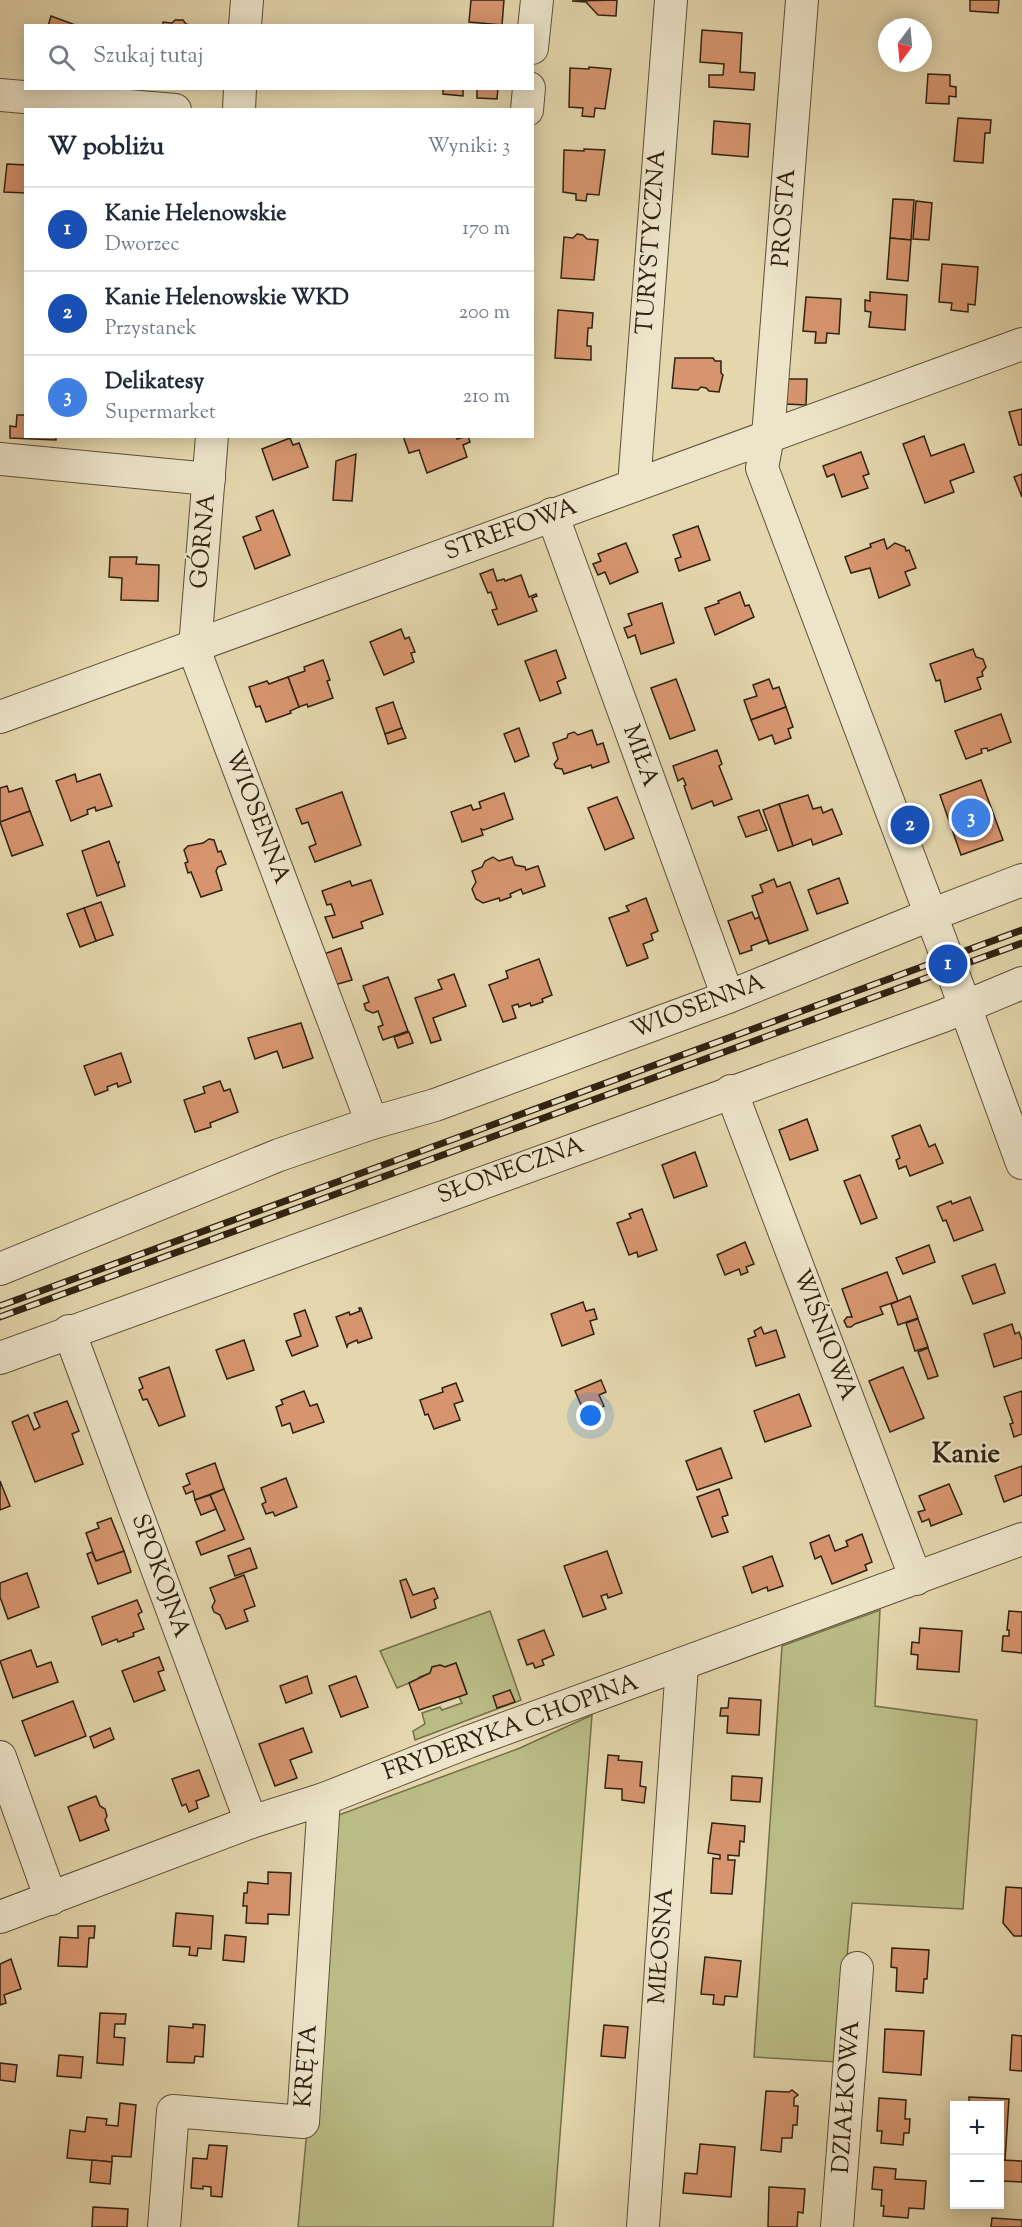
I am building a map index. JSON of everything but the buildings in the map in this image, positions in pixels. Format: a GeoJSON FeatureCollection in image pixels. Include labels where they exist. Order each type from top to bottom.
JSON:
{"type":"FeatureCollection","features":[{"type":"Feature","properties":{"kind":"street"},"geometry":{"type":"LineString","coordinates":[[245,24],[247,0]]}},
{"type":"Feature","properties":{"kind":"street"},"geometry":{"type":"LineString","coordinates":[[534,29],[537,0]]}},
{"type":"Feature","properties":{"kind":"street","name":"TURYSTYCZNA"},"geometry":{"type":"LineString","coordinates":[[634,485],[670,0]]}},
{"type":"Feature","properties":{"kind":"street","name":"PROSTA"},"geometry":{"type":"LineString","coordinates":[[801,0],[768,436],[762,468],[1022,1163]]}},
{"type":"Feature","properties":{"kind":"street"},"geometry":{"type":"LineString","coordinates":[[239,108],[240,90]]}},
{"type":"Feature","properties":{"kind":"street"},"geometry":{"type":"LineString","coordinates":[[527,108],[529,90]]}},
{"type":"Feature","properties":{"kind":"street"},"geometry":{"type":"LineString","coordinates":[[0,96],[150,108]]}},
{"type":"Feature","properties":{"kind":"street","name":"STREFOWA"},"geometry":{"type":"LineString","coordinates":[[0,717],[1022,344]]}},
{"type":"Feature","properties":{"kind":"street","name":"GÓRNA"},"geometry":{"type":"LineString","coordinates":[[196,645],[212,438]]}},
{"type":"Feature","properties":{"kind":"street"},"geometry":{"type":"LineString","coordinates":[[0,459],[209,479]]}},
{"type":"Feature","properties":{"kind":"street","name":"MIŁA"},"geometry":{"type":"LineString","coordinates":[[552,514],[728,997]]}},
{"type":"Feature","properties":{"kind":"street","name":"WIOSENNA"},"geometry":{"type":"LineString","coordinates":[[196,645],[198,660],[372,1123]]}},
{"type":"Feature","properties":{"kind":"street","name":"WIOSENNA"},"geometry":{"type":"LineString","coordinates":[[0,1269],[279,1155],[372,1123],[435,1105],[728,997],[931,915],[1021,882]]}},
{"type":"Feature","properties":{"kind":"street","name":"SŁONECZNA"},"geometry":{"type":"LineString","coordinates":[[0,1358],[964,1007],[1022,983]]}},
{"type":"Feature","properties":{"kind":"street","name":"WIŚNIOWA"},"geometry":{"type":"LineString","coordinates":[[731,1091],[916,1579]]}},
{"type":"Feature","properties":{"kind":"street","name":"SPOKOJNA"},"geometry":{"type":"LineString","coordinates":[[69,1331],[251,1822]]}},
{"type":"Feature","properties":{"kind":"street","name":"FRYDERYKA CHOPINA"},"geometry":{"type":"LineString","coordinates":[[0,1917],[251,1822],[324,1799],[462,1744],[1022,1539]]}},
{"type":"Feature","properties":{"kind":"street","name":"MIŁOSNA"},"geometry":{"type":"LineString","coordinates":[[643,2227],[682,1665]]}},
{"type":"Feature","properties":{"kind":"street"},"geometry":{"type":"LineString","coordinates":[[0,1757],[51,1899]]}},
{"type":"Feature","properties":{"kind":"street","name":"KRĘTA"},"geometry":{"type":"LineString","coordinates":[[164,2227],[173,2111],[303,2122],[324,1799]]}},
{"type":"Feature","properties":{"kind":"street","name":"DZIAŁKOWA"},"geometry":{"type":"LineString","coordinates":[[837,2227],[857,1968]]}},
{"type":"Feature","properties":{"kind":"green space"},"geometry":{"type":"Polygon","coordinates":[[[880,1610],[875,1706],[977,1720],[963,1909],[852,1903],[837,2062],[754,2057],[782,1646],[880,1610]]]}},
{"type":"Feature","properties":{"kind":"green space"},"geometry":{"type":"Polygon","coordinates":[[[490,1611],[521,1700],[415,1740],[413,1731],[425,1724],[422,1713],[440,1707],[442,1710],[462,1703],[459,1697],[467,1693],[456,1663],[445,1667],[440,1665],[432,1667],[430,1673],[397,1688],[380,1651],[490,1611]]]}},
{"type":"Feature","properties":{"kind":"green space"},"geometry":{"type":"Polygon","coordinates":[[[592,1715],[553,2227],[298,2227],[336,1816],[520,1748],[592,1715]]]}},
{"type":"Feature","properties":{"kind":"railway"},"geometry":{"type":"LineString","coordinates":[[0,1306],[1022,930]]}},
{"type":"Feature","properties":{"kind":"railway"},"geometry":{"type":"LineString","coordinates":[[0,1317],[1022,943]]}},
{"type":"Feature","properties":{"kind":"place","name":"Delikatesy"},"geometry":{"type":"Point","coordinates":[971,818]}},
{"type":"Feature","properties":{"kind":"place","name":"Kanie Helenowskie WKD"},"geometry":{"type":"Point","coordinates":[910,825]}},
{"type":"Feature","properties":{"kind":"place","name":"Kanie Helenowskie"},"geometry":{"type":"Point","coordinates":[948,964]}},
{"type":"Feature","properties":{"kind":"district","name":"Kanie"},"geometry":{"type":"Point","coordinates":[966,1455]}}]}
